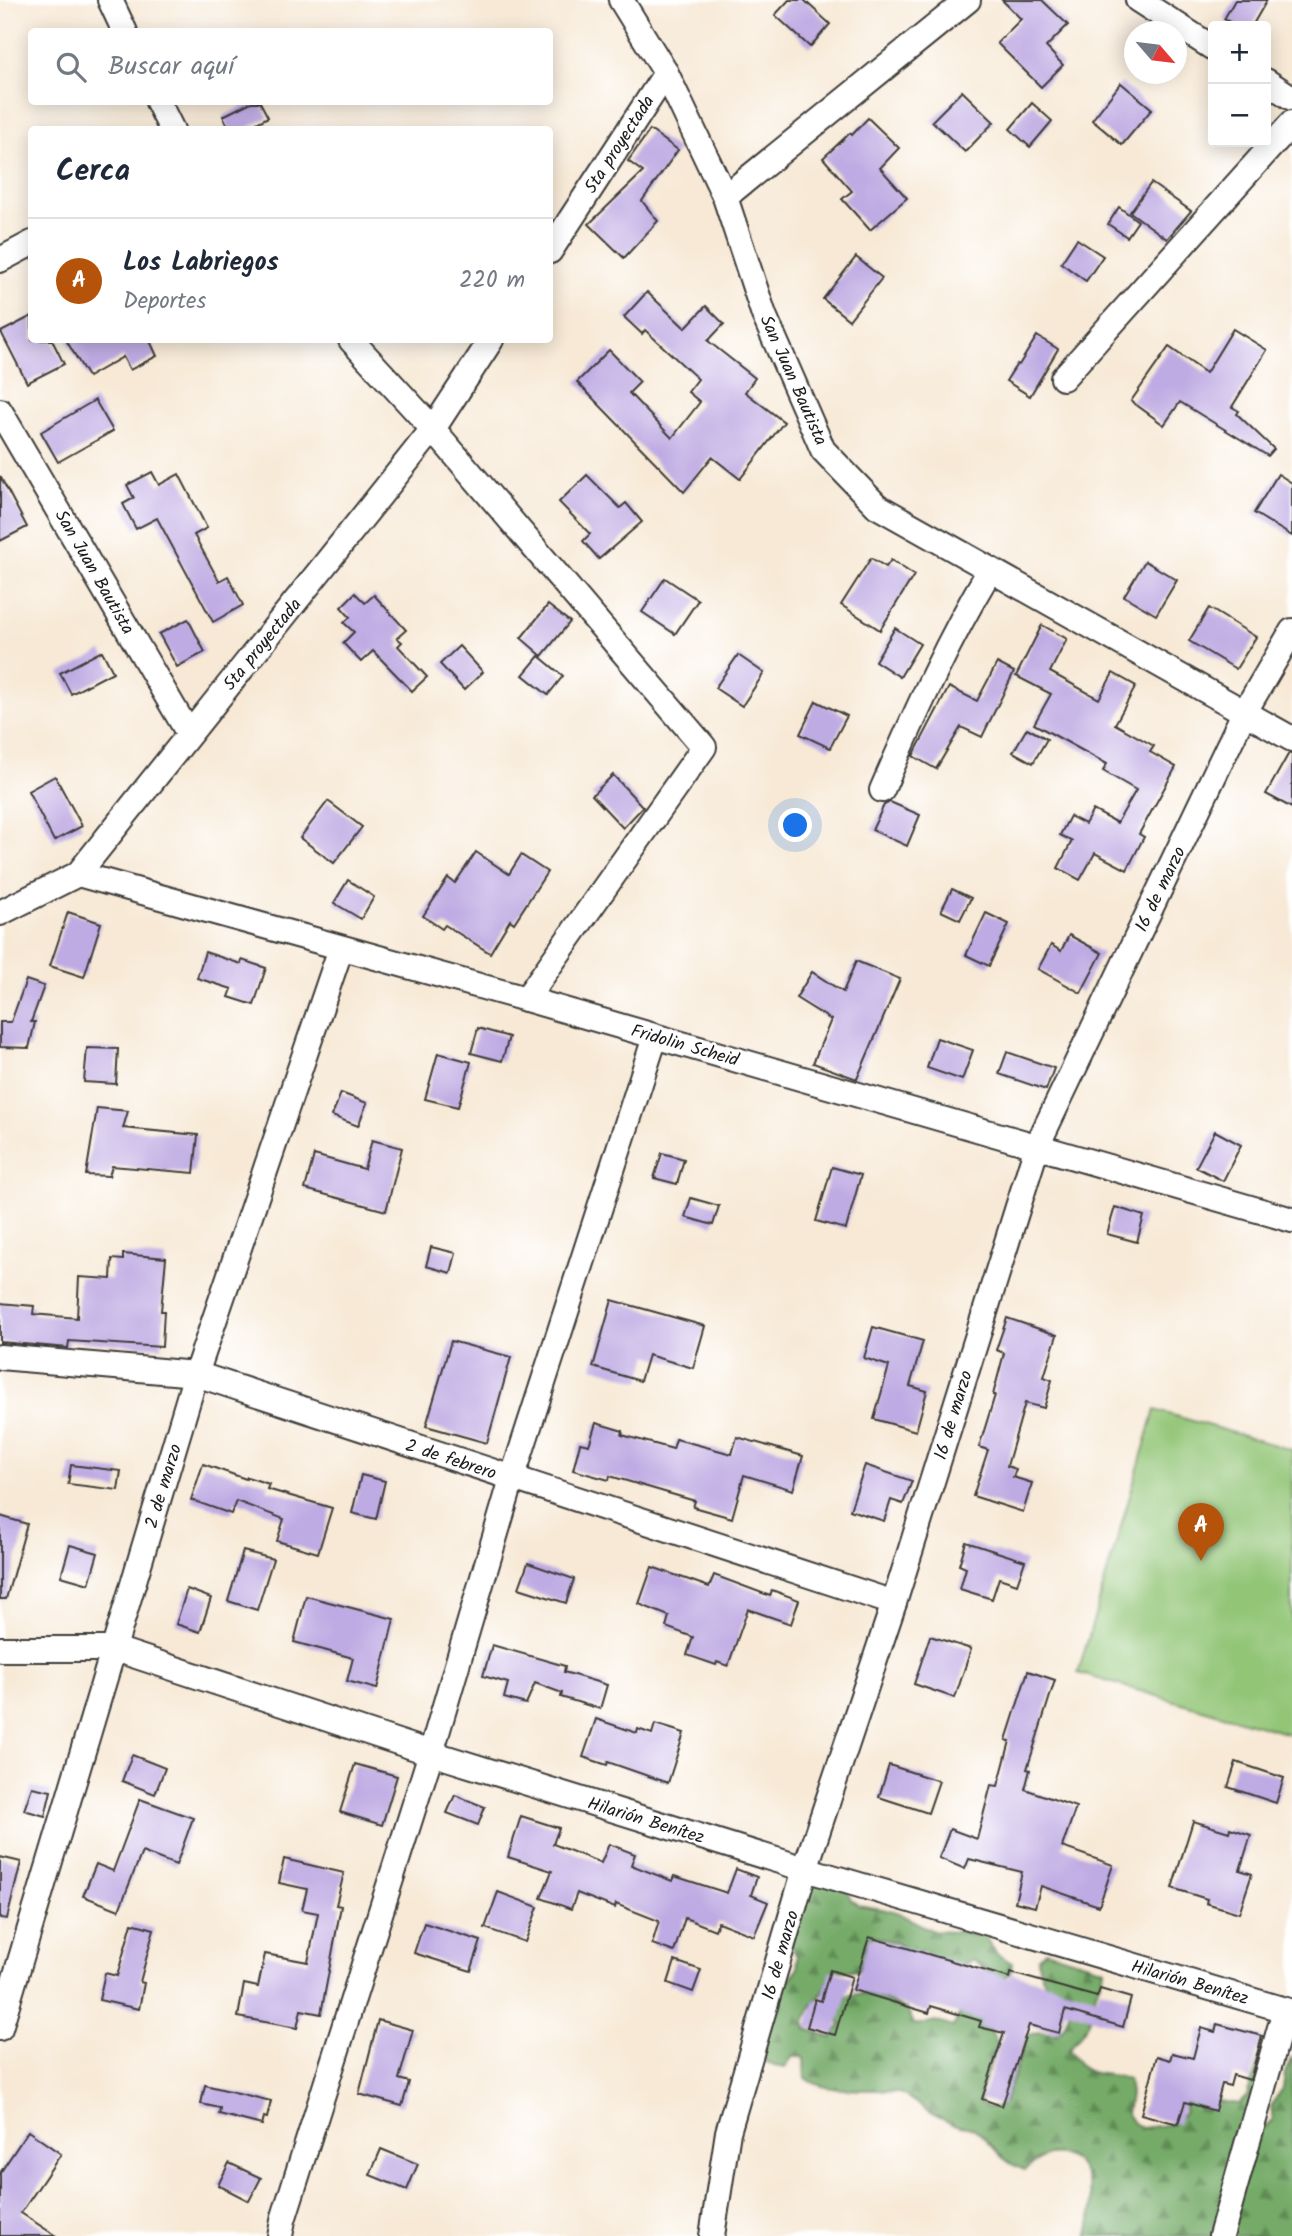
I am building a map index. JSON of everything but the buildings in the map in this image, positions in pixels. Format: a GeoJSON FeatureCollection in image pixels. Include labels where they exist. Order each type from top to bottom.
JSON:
{"type":"FeatureCollection","features":[{"type":"Feature","properties":{"kind":"street"},"geometry":{"type":"LineString","coordinates":[[110,0],[123,28]]}},
{"type":"Feature","properties":{"kind":"street","name":"San Juan Bautista"},"geometry":{"type":"LineString","coordinates":[[621,0],[666,73],[725,197],[764,315],[823,450],[877,506],[1292,738]]}},
{"type":"Feature","properties":{"kind":"street"},"geometry":{"type":"LineString","coordinates":[[725,197],[968,0]]}},
{"type":"Feature","properties":{"kind":"street"},"geometry":{"type":"LineString","coordinates":[[1138,0],[1208,45]]}},
{"type":"Feature","properties":{"kind":"street","name":"5ta proyectada"},"geometry":{"type":"LineString","coordinates":[[553,246],[666,73]]}},
{"type":"Feature","properties":{"kind":"street"},"geometry":{"type":"LineString","coordinates":[[1271,84],[1292,98]]}},
{"type":"Feature","properties":{"kind":"street"},"geometry":{"type":"LineString","coordinates":[[160,105],[170,126]]}},
{"type":"Feature","properties":{"kind":"street"},"geometry":{"type":"LineString","coordinates":[[1063,378],[1292,123]]}},
{"type":"Feature","properties":{"kind":"street"},"geometry":{"type":"LineString","coordinates":[[0,260],[28,245]]}},
{"type":"Feature","properties":{"kind":"street"},"geometry":{"type":"LineString","coordinates":[[354,343],[433,429],[704,747],[526,999]]}},
{"type":"Feature","properties":{"kind":"street","name":"5ta proyectada"},"geometry":{"type":"LineString","coordinates":[[0,913],[78,874],[433,429],[489,343]]}},
{"type":"Feature","properties":{"kind":"street","name":"San Juan Bautista"},"geometry":{"type":"LineString","coordinates":[[0,411],[189,734]]}},
{"type":"Feature","properties":{"kind":"street"},"geometry":{"type":"LineString","coordinates":[[882,790],[924,694],[990,570]]}},
{"type":"Feature","properties":{"kind":"street","name":"16 de marzo"},"geometry":{"type":"LineString","coordinates":[[712,2236],[728,2132],[805,1869],[894,1603],[1037,1146],[1244,713],[1292,631]]}},
{"type":"Feature","properties":{"kind":"street","name":"Fridolin Scheid"},"geometry":{"type":"LineString","coordinates":[[78,874],[526,999],[1292,1220]]}},
{"type":"Feature","properties":{"kind":"street","name":"2 de marzo"},"geometry":{"type":"LineString","coordinates":[[0,2028],[197,1374],[341,948]]}},
{"type":"Feature","properties":{"kind":"street"},"geometry":{"type":"LineString","coordinates":[[280,2236],[431,1753],[512,1479],[655,1037]]}},
{"type":"Feature","properties":{"kind":"street","name":"2 de febrero"},"geometry":{"type":"LineString","coordinates":[[0,1357],[197,1374],[894,1603]]}},
{"type":"Feature","properties":{"kind":"street","name":"Hilarión Benítez"},"geometry":{"type":"LineString","coordinates":[[0,1649],[115,1648],[431,1753],[805,1869],[1288,2011]]}},
{"type":"Feature","properties":{"kind":"street"},"geometry":{"type":"LineString","coordinates":[[1221,2236],[1288,2011]]}},
{"type":"Feature","properties":{"kind":"green space"},"geometry":{"type":"Polygon","coordinates":[[[1155,1410],[1292,1450],[1292,1735],[1078,1673],[1155,1410]]]}},
{"type":"Feature","properties":{"kind":"green space"},"geometry":{"type":"Polygon","coordinates":[[[814,1882],[847,1890],[851,1900],[858,1905],[894,1911],[933,1931],[977,1933],[985,1937],[997,1954],[1012,1963],[1011,1973],[1004,1978],[995,1976],[972,1960],[964,1964],[958,1973],[923,1950],[916,1955],[896,1943],[873,1936],[866,1943],[864,1958],[857,1971],[835,1969],[821,1995],[814,2001],[805,2021],[807,2029],[832,2038],[841,2025],[837,2018],[846,1996],[856,1994],[871,1995],[907,2009],[914,2024],[920,2025],[935,2021],[953,2027],[960,2014],[977,2008],[998,2044],[981,2089],[980,2102],[987,2108],[997,2108],[1004,2102],[1028,2035],[1039,2032],[1057,2034],[1064,2027],[1070,2010],[1048,1987],[1039,1966],[1038,1958],[1046,1951],[1105,1969],[1089,2022],[1069,2050],[1084,2069],[1128,2080],[1130,2094],[1127,2114],[1133,2123],[1142,2128],[1173,2124],[1184,2113],[1187,2098],[1206,2110],[1219,2101],[1239,2104],[1247,2096],[1266,2038],[1261,2124],[1266,2126],[1273,2120],[1271,2105],[1283,2088],[1285,2073],[1292,2057],[1292,2236],[1087,2236],[1092,2211],[1091,2196],[1088,2182],[1074,2161],[1062,2155],[1048,2155],[1025,2170],[1008,2162],[976,2130],[948,2122],[899,2093],[825,2087],[805,2077],[804,2058],[793,2055],[785,2068],[774,2066],[760,2058],[769,2025],[780,2008],[784,1987],[798,1968],[797,1956],[789,1943],[814,1882]]]}},
{"type":"Feature","properties":{"kind":"place","name":"Los Labriegos"},"geometry":{"type":"Point","coordinates":[1201,1561]}}]}
